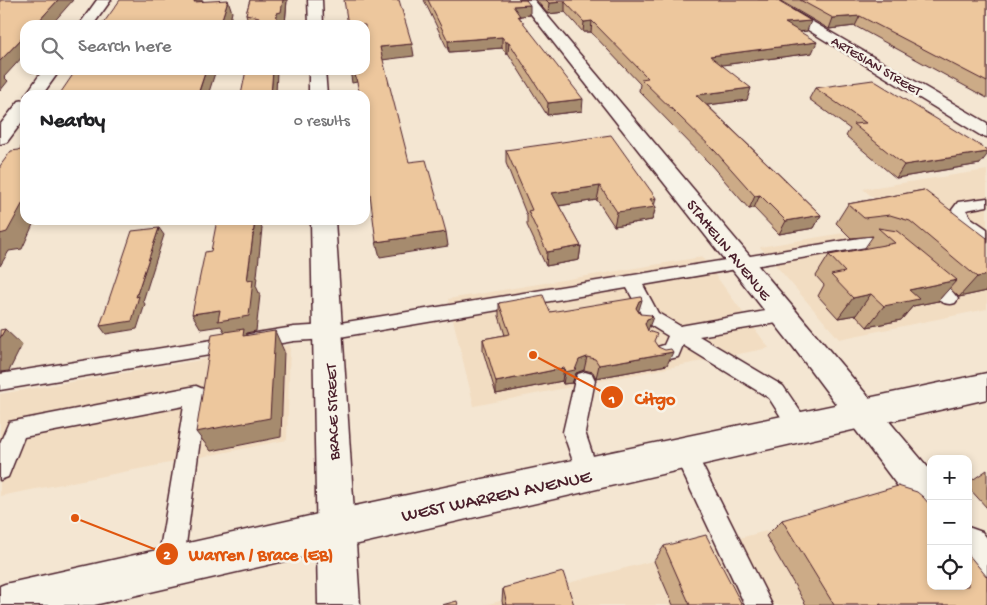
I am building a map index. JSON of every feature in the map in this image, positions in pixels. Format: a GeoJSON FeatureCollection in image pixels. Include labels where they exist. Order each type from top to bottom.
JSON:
{"type":"FeatureCollection","features":[{"type":"Feature","properties":{"kind":"street"},"geometry":{"type":"LineString","coordinates":[[90,20],[104,0]]}},
{"type":"Feature","properties":{"kind":"street"},"geometry":{"type":"LineString","coordinates":[[315,0],[316,20]]}},
{"type":"Feature","properties":{"kind":"street","name":"STAHELIN AVENUE"},"geometry":{"type":"LineString","coordinates":[[527,0],[742,263],[927,495]]}},
{"type":"Feature","properties":{"kind":"street","name":"ARTESIAN STREET"},"geometry":{"type":"LineString","coordinates":[[766,0],[987,131]]}},
{"type":"Feature","properties":{"kind":"street"},"geometry":{"type":"LineString","coordinates":[[37,90],[48,75]]}},
{"type":"Feature","properties":{"kind":"street"},"geometry":{"type":"LineString","coordinates":[[317,75],[318,90]]}},
{"type":"Feature","properties":{"kind":"street"},"geometry":{"type":"LineString","coordinates":[[0,138],[20,112]]}},
{"type":"Feature","properties":{"kind":"street","name":"BRACE STREET"},"geometry":{"type":"LineString","coordinates":[[323,225],[338,605]]}},
{"type":"Feature","properties":{"kind":"street","name":"WEST WARREN AVENUE"},"geometry":{"type":"LineString","coordinates":[[5,605],[336,529],[987,386]]}},
{"type":"Feature","properties":{"kind":"street"},"geometry":{"type":"LineString","coordinates":[[972,551],[987,570]]}},
{"type":"Feature","properties":{"kind":"lane"},"geometry":{"type":"LineString","coordinates":[[987,202],[963,205],[959,210],[966,221],[987,237]]}},
{"type":"Feature","properties":{"kind":"lane"},"geometry":{"type":"LineString","coordinates":[[0,382],[294,334],[328,332],[866,242],[877,242],[889,246],[948,300]]}},
{"type":"Feature","properties":{"kind":"lane"},"geometry":{"type":"LineString","coordinates":[[632,281],[648,319],[678,333],[776,392],[800,427]]}},
{"type":"Feature","properties":{"kind":"lane"},"geometry":{"type":"LineString","coordinates":[[678,333],[784,315]]}},
{"type":"Feature","properties":{"kind":"lane"},"geometry":{"type":"LineString","coordinates":[[657,346],[671,352],[678,333]]}},
{"type":"Feature","properties":{"kind":"lane"},"geometry":{"type":"LineString","coordinates":[[585,380],[574,432],[588,474]]}},
{"type":"Feature","properties":{"kind":"lane"},"geometry":{"type":"LineString","coordinates":[[0,469],[17,429],[196,396],[170,567]]}},
{"type":"Feature","properties":{"kind":"lane"},"geometry":{"type":"LineString","coordinates":[[684,452],[759,605]]}},
{"type":"Feature","properties":{"kind":"shaded area"},"geometry":{"type":"Polygon","coordinates":[[[987,170],[987,309],[839,339],[760,247],[903,223],[863,189],[987,170]]]}},
{"type":"Feature","properties":{"kind":"shaded area"},"geometry":{"type":"Polygon","coordinates":[[[702,257],[769,348],[474,406],[448,299],[702,257]]]}},
{"type":"Feature","properties":{"kind":"shaded area"},"geometry":{"type":"Polygon","coordinates":[[[290,345],[287,440],[0,496],[0,394],[290,345]]]}},
{"type":"Feature","properties":{"kind":"shaded area"},"geometry":{"type":"Polygon","coordinates":[[[888,499],[927,578],[927,590],[939,590],[967,605],[485,605],[888,499]]]}},
{"type":"Feature","properties":{"kind":"building"},"geometry":{"type":"Polygon","coordinates":[[[0,0],[58,0],[40,20],[20,20],[20,40],[0,61],[0,0]]]}},
{"type":"Feature","properties":{"kind":"building"},"geometry":{"type":"Polygon","coordinates":[[[120,0],[195,0],[194,2],[228,0],[222,20],[106,20],[120,0]]]}},
{"type":"Feature","properties":{"kind":"building"},"geometry":{"type":"Polygon","coordinates":[[[250,0],[283,0],[281,12],[277,13],[276,20],[258,20],[259,17],[246,14],[250,0]]]}},
{"type":"Feature","properties":{"kind":"building"},"geometry":{"type":"Polygon","coordinates":[[[344,0],[399,0],[412,44],[380,47],[381,52],[409,162],[426,160],[446,232],[376,242],[370,194],[370,90],[359,90],[355,75],[370,75],[370,20],[347,20],[344,0]]]}},
{"type":"Feature","properties":{"kind":"building"},"geometry":{"type":"Polygon","coordinates":[[[428,0],[526,0],[530,5],[513,6],[520,16],[518,16],[583,99],[548,103],[509,42],[506,42],[502,37],[448,41],[428,0]]]}},
{"type":"Feature","properties":{"kind":"building"},"geometry":{"type":"Polygon","coordinates":[[[546,0],[776,0],[811,21],[785,23],[817,42],[710,56],[751,88],[696,95],[821,215],[786,221],[760,195],[755,196],[716,152],[641,79],[648,78],[592,21],[584,22],[565,2],[549,3],[546,0]]]}},
{"type":"Feature","properties":{"kind":"building"},"geometry":{"type":"Polygon","coordinates":[[[800,0],[987,0],[987,82],[860,16],[833,18],[800,0]]]}},
{"type":"Feature","properties":{"kind":"building"},"geometry":{"type":"Polygon","coordinates":[[[73,75],[204,75],[199,90],[62,90],[73,75]]]}},
{"type":"Feature","properties":{"kind":"building"},"geometry":{"type":"Polygon","coordinates":[[[245,75],[273,75],[271,90],[242,90],[245,75]]]}},
{"type":"Feature","properties":{"kind":"building"},"geometry":{"type":"Polygon","coordinates":[[[873,80],[987,150],[987,152],[904,165],[853,124],[866,123],[815,88],[873,80]]]}},
{"type":"Feature","properties":{"kind":"building"},"geometry":{"type":"Polygon","coordinates":[[[611,135],[656,198],[650,199],[656,207],[617,212],[600,186],[552,193],[581,246],[547,252],[528,211],[532,210],[506,150],[611,135]]]}},
{"type":"Feature","properties":{"kind":"building"},"geometry":{"type":"Polygon","coordinates":[[[20,149],[20,208],[7,232],[0,234],[0,166],[11,151],[20,149]]]}},
{"type":"Feature","properties":{"kind":"building"},"geometry":{"type":"Polygon","coordinates":[[[924,190],[987,238],[987,275],[977,277],[910,221],[890,215],[864,218],[848,204],[924,190]]]}},
{"type":"Feature","properties":{"kind":"building"},"geometry":{"type":"Polygon","coordinates":[[[216,225],[254,225],[247,281],[253,280],[249,316],[218,321],[220,310],[192,314],[205,252],[211,251],[216,225]]]}},
{"type":"Feature","properties":{"kind":"building"},"geometry":{"type":"Polygon","coordinates":[[[159,228],[136,297],[139,296],[132,321],[100,326],[132,231],[159,228]]]}},
{"type":"Feature","properties":{"kind":"building"},"geometry":{"type":"Polygon","coordinates":[[[878,228],[897,231],[957,280],[909,290],[919,299],[884,306],[871,294],[853,298],[831,275],[845,272],[829,255],[895,243],[878,228]]]}},
{"type":"Feature","properties":{"kind":"building"},"geometry":{"type":"Polygon","coordinates":[[[543,295],[550,312],[641,297],[642,300],[639,301],[636,308],[640,314],[653,317],[647,319],[645,324],[648,331],[657,334],[654,341],[658,347],[665,350],[671,349],[673,352],[599,365],[595,359],[587,357],[579,360],[575,370],[565,372],[564,368],[496,382],[483,339],[510,334],[499,303],[543,295]]]}},
{"type":"Feature","properties":{"kind":"building"},"geometry":{"type":"Polygon","coordinates":[[[5,329],[0,338],[0,330],[5,329]]]}},
{"type":"Feature","properties":{"kind":"building"},"geometry":{"type":"Polygon","coordinates":[[[244,329],[243,336],[275,331],[270,418],[196,432],[212,334],[244,329]]]}},
{"type":"Feature","properties":{"kind":"building"},"geometry":{"type":"Polygon","coordinates":[[[898,486],[917,492],[927,502],[927,590],[972,590],[972,559],[987,577],[987,605],[834,605],[782,520],[898,486]]]}},
{"type":"Feature","properties":{"kind":"building"},"geometry":{"type":"Polygon","coordinates":[[[706,535],[742,605],[690,605],[664,546],[706,535]]]}},
{"type":"Feature","properties":{"kind":"building"},"geometry":{"type":"Polygon","coordinates":[[[563,572],[574,605],[507,605],[503,588],[563,572]]]}},
{"type":"Feature","properties":{"kind":"building"},"geometry":{"type":"Polygon","coordinates":[[[457,601],[458,605],[442,605],[457,601]]]}},
{"type":"Feature","properties":{"kind":"place","name":"Citgo"},"geometry":{"type":"Point","coordinates":[533,355]}},
{"type":"Feature","properties":{"kind":"place","name":"Warren / Brace (EB)"},"geometry":{"type":"Point","coordinates":[75,518]}}]}
